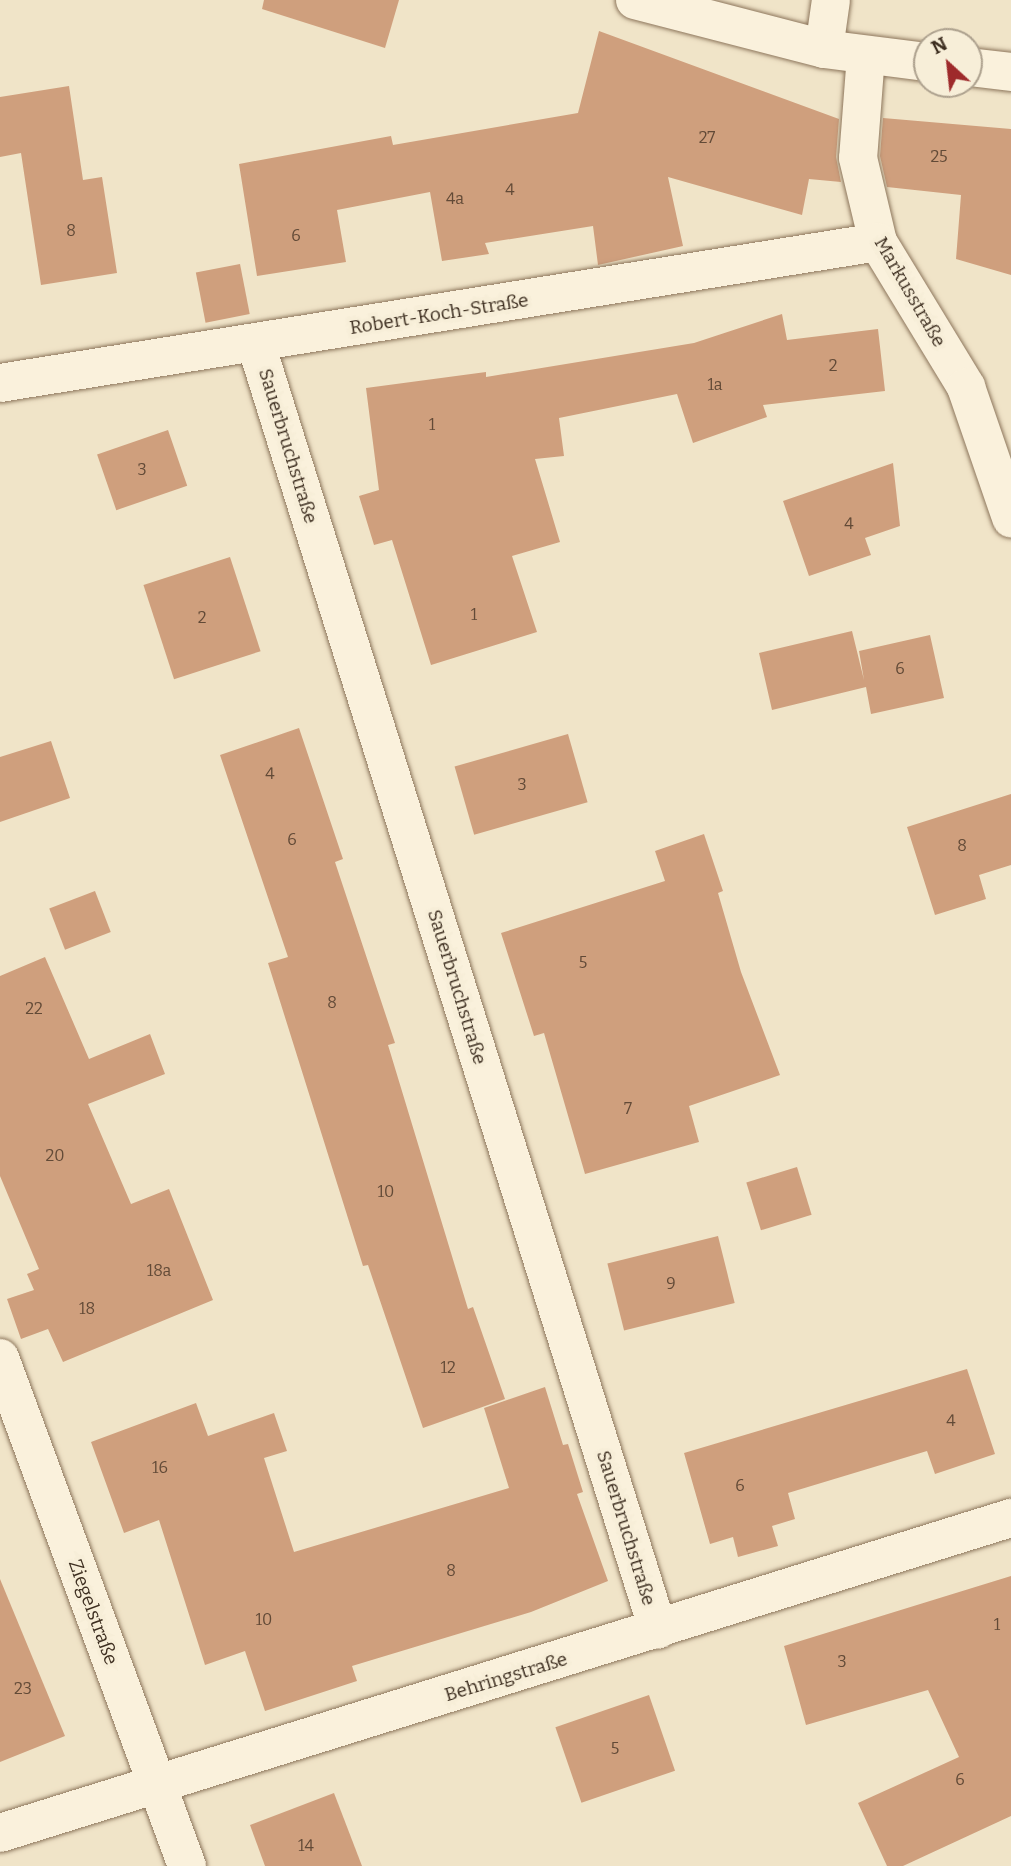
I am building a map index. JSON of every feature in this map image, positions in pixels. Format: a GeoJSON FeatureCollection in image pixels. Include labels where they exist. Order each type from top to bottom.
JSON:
{"type":"FeatureCollection","features":[{"type":"Feature","properties":{"kind":"street"},"geometry":{"type":"LineString","coordinates":[[635,0],[824,49],[913,60]]}},
{"type":"Feature","properties":{"kind":"street"},"geometry":{"type":"LineString","coordinates":[[824,49],[831,0]]}},
{"type":"Feature","properties":{"kind":"street","name":"Markusstraße"},"geometry":{"type":"LineString","coordinates":[[866,55],[858,158],[878,242],[966,387],[1011,517]]}},
{"type":"Feature","properties":{"kind":"street"},"geometry":{"type":"LineString","coordinates":[[983,69],[1011,72]]}},
{"type":"Feature","properties":{"kind":"street","name":"Robert-Koch-Straße"},"geometry":{"type":"LineString","coordinates":[[0,383],[878,242]]}},
{"type":"Feature","properties":{"kind":"street","name":"Sauerbruchstraße"},"geometry":{"type":"LineString","coordinates":[[256,344],[658,1629]]}},
{"type":"Feature","properties":{"kind":"street","name":"Ziegelstraße"},"geometry":{"type":"LineString","coordinates":[[0,1358],[187,1866]]}},
{"type":"Feature","properties":{"kind":"street","name":"Behringstraße"},"geometry":{"type":"LineString","coordinates":[[0,1833],[1011,1518]]}},
{"type":"Feature","properties":{"kind":"building"},"geometry":{"type":"Polygon","coordinates":[[[264,0],[399,0],[385,48],[262,9],[264,0]]]}},
{"type":"Feature","properties":{"kind":"building"},"geometry":{"type":"Polygon","coordinates":[[[599,31],[839,119],[836,157],[841,182],[809,179],[802,215],[668,177],[683,246],[598,265],[593,226],[485,243],[489,254],[442,261],[430,192],[337,210],[346,262],[257,276],[239,164],[391,136],[393,145],[578,113],[599,31]]]}},
{"type":"Feature","properties":{"kind":"building"},"geometry":{"type":"Polygon","coordinates":[[[69,86],[83,180],[102,177],[117,273],[41,285],[21,153],[0,157],[0,97],[69,86]]]}},
{"type":"Feature","properties":{"kind":"building"},"geometry":{"type":"Polygon","coordinates":[[[883,118],[1011,129],[1011,275],[956,259],[961,195],[887,187],[880,156],[883,118]]]}},
{"type":"Feature","properties":{"kind":"building"},"geometry":{"type":"Polygon","coordinates":[[[240,264],[250,314],[206,323],[196,273],[240,264]]]}},
{"type":"Feature","properties":{"kind":"building"},"geometry":{"type":"Polygon","coordinates":[[[782,314],[787,340],[878,329],[885,391],[763,405],[767,417],[693,443],[677,394],[559,418],[564,456],[535,459],[560,542],[512,556],[537,632],[431,665],[392,540],[374,545],[359,496],[379,490],[366,388],[486,372],[486,377],[694,343],[782,314]]]}},
{"type":"Feature","properties":{"kind":"building"},"geometry":{"type":"Polygon","coordinates":[[[168,430],[187,486],[116,510],[97,454],[168,430]]]}},
{"type":"Feature","properties":{"kind":"building"},"geometry":{"type":"Polygon","coordinates":[[[893,463],[900,526],[865,538],[871,555],[809,576],[783,501],[893,463]]]}},
{"type":"Feature","properties":{"kind":"building"},"geometry":{"type":"Polygon","coordinates":[[[230,557],[261,651],[174,679],[143,585],[230,557]]]}},
{"type":"Feature","properties":{"kind":"building"},"geometry":{"type":"Polygon","coordinates":[[[852,631],[864,680],[859,651],[930,635],[944,698],[871,714],[866,687],[772,710],[759,653],[852,631]]]}},
{"type":"Feature","properties":{"kind":"building"},"geometry":{"type":"Polygon","coordinates":[[[299,728],[343,859],[335,862],[395,1043],[388,1045],[468,1309],[473,1307],[505,1399],[423,1428],[368,1265],[363,1266],[268,963],[288,957],[220,755],[299,728]]]}},
{"type":"Feature","properties":{"kind":"building"},"geometry":{"type":"Polygon","coordinates":[[[568,734],[588,802],[474,835],[455,767],[568,734]]]}},
{"type":"Feature","properties":{"kind":"building"},"geometry":{"type":"Polygon","coordinates":[[[51,741],[70,798],[0,822],[0,757],[51,741]]]}},
{"type":"Feature","properties":{"kind":"building"},"geometry":{"type":"Polygon","coordinates":[[[1011,794],[1011,865],[979,875],[986,899],[935,915],[907,827],[1011,794]]]}},
{"type":"Feature","properties":{"kind":"building"},"geometry":{"type":"Polygon","coordinates":[[[704,834],[723,891],[718,893],[741,972],[780,1075],[689,1106],[699,1142],[585,1174],[544,1033],[534,1036],[501,933],[665,881],[655,851],[704,834]]]}},
{"type":"Feature","properties":{"kind":"building"},"geometry":{"type":"Polygon","coordinates":[[[95,891],[111,932],[65,950],[49,909],[95,891]]]}},
{"type":"Feature","properties":{"kind":"building"},"geometry":{"type":"Polygon","coordinates":[[[45,957],[89,1059],[150,1034],[165,1074],[88,1104],[131,1204],[169,1189],[213,1300],[63,1362],[48,1329],[21,1339],[7,1299],[34,1290],[27,1274],[39,1269],[0,1176],[0,976],[45,957]]]}},
{"type":"Feature","properties":{"kind":"building"},"geometry":{"type":"Polygon","coordinates":[[[797,1167],[812,1215],[761,1230],[746,1182],[797,1167]]]}},
{"type":"Feature","properties":{"kind":"building"},"geometry":{"type":"Polygon","coordinates":[[[718,1236],[735,1303],[624,1331],[607,1264],[718,1236]]]}},
{"type":"Feature","properties":{"kind":"building"},"geometry":{"type":"Polygon","coordinates":[[[967,1369],[995,1454],[935,1474],[927,1451],[788,1493],[795,1519],[772,1526],[778,1546],[738,1557],[733,1537],[710,1544],[684,1453],[967,1369]]]}},
{"type":"Feature","properties":{"kind":"building"},"geometry":{"type":"Polygon","coordinates":[[[545,1387],[563,1445],[568,1444],[583,1492],[577,1494],[608,1581],[531,1612],[352,1666],[357,1681],[265,1711],[245,1651],[205,1665],[159,1520],[124,1533],[91,1442],[196,1403],[208,1436],[274,1413],[287,1451],[264,1458],[294,1552],[509,1488],[484,1408],[545,1387]]]}},
{"type":"Feature","properties":{"kind":"building"},"geometry":{"type":"Polygon","coordinates":[[[1011,1576],[1011,1816],[903,1866],[887,1866],[858,1803],[959,1757],[928,1690],[806,1725],[784,1646],[1011,1576]]]}},
{"type":"Feature","properties":{"kind":"building"},"geometry":{"type":"Polygon","coordinates":[[[0,1579],[65,1736],[0,1762],[0,1579]]]}},
{"type":"Feature","properties":{"kind":"building"},"geometry":{"type":"Polygon","coordinates":[[[649,1695],[675,1771],[581,1803],[555,1727],[649,1695]]]}},
{"type":"Feature","properties":{"kind":"building"},"geometry":{"type":"Polygon","coordinates":[[[334,1793],[362,1866],[265,1866],[250,1825],[334,1793]]]}}]}
